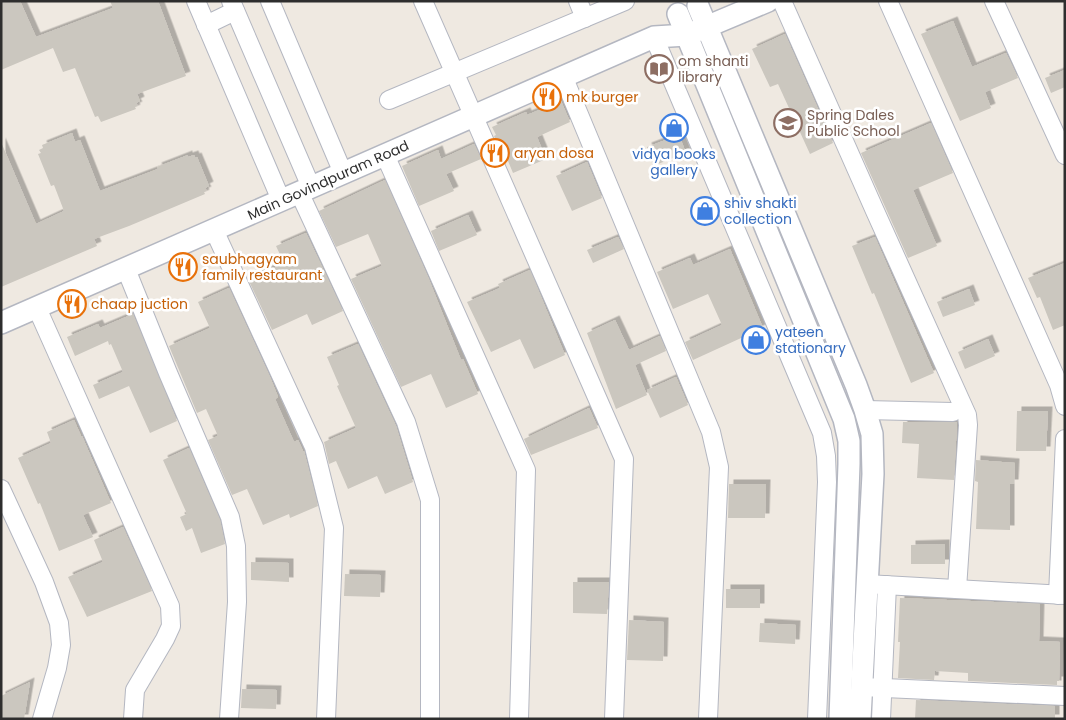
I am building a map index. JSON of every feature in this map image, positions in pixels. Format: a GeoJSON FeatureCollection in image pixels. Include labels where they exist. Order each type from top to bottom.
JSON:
{"type":"FeatureCollection","features":[{"type":"Feature","properties":{"kind":"street"},"geometry":{"type":"LineString","coordinates":[[196,1],[206,25],[297,193],[406,422],[430,500],[430,719]]}},
{"type":"Feature","properties":{"kind":"street"},"geometry":{"type":"LineString","coordinates":[[270,1],[343,173]]}},
{"type":"Feature","properties":{"kind":"street"},"geometry":{"type":"LineString","coordinates":[[423,1],[624,458],[614,719]]}},
{"type":"Feature","properties":{"kind":"street"},"geometry":{"type":"LineString","coordinates":[[578,1],[585,18]]}},
{"type":"Feature","properties":{"kind":"street"},"geometry":{"type":"LineString","coordinates":[[389,100],[625,1]]}},
{"type":"Feature","properties":{"kind":"street","name":"Main Govindpuram Road"},"geometry":{"type":"LineString","coordinates":[[1,323],[654,37],[687,35],[768,1]]}},
{"type":"Feature","properties":{"kind":"street"},"geometry":{"type":"LineString","coordinates":[[782,1],[967,415],[968,426],[957,589]]}},
{"type":"Feature","properties":{"kind":"street"},"geometry":{"type":"LineString","coordinates":[[888,1],[1059,385],[1065,406]]}},
{"type":"Feature","properties":{"kind":"street"},"geometry":{"type":"LineString","coordinates":[[994,1],[1065,155]]}},
{"type":"Feature","properties":{"kind":"street"},"geometry":{"type":"LineString","coordinates":[[704,3],[708,27],[865,410],[872,434],[876,584],[872,688],[881,719]]}},
{"type":"Feature","properties":{"kind":"street","name":"Main Govindpuram Road"},"geometry":{"type":"LineString","coordinates":[[654,37],[678,14],[704,3]]}},
{"type":"Feature","properties":{"kind":"street"},"geometry":{"type":"LineString","coordinates":[[206,25],[233,6],[297,193]]}},
{"type":"Feature","properties":{"kind":"street"},"geometry":{"type":"LineString","coordinates":[[678,14],[844,419],[849,441],[850,464],[840,719]]}},
{"type":"Feature","properties":{"kind":"street"},"geometry":{"type":"LineString","coordinates":[[654,37],[822,433],[826,456],[827,482],[817,719]]}},
{"type":"Feature","properties":{"kind":"street"},"geometry":{"type":"LineString","coordinates":[[563,76],[711,432],[717,453],[719,467],[708,719]]}},
{"type":"Feature","properties":{"kind":"street"},"geometry":{"type":"LineString","coordinates":[[385,155],[526,470],[519,719]]}},
{"type":"Feature","properties":{"kind":"street"},"geometry":{"type":"LineString","coordinates":[[214,230],[314,447],[334,528],[326,719]]}},
{"type":"Feature","properties":{"kind":"street"},"geometry":{"type":"LineString","coordinates":[[126,269],[168,374],[230,517],[236,546],[237,602],[229,719]]}},
{"type":"Feature","properties":{"kind":"street"},"geometry":{"type":"LineString","coordinates":[[36,308],[170,606],[171,626],[135,690],[133,719]]}},
{"type":"Feature","properties":{"kind":"street"},"geometry":{"type":"LineString","coordinates":[[865,410],[953,412]]}},
{"type":"Feature","properties":{"kind":"street"},"geometry":{"type":"LineString","coordinates":[[876,584],[1061,595],[1065,438]]}},
{"type":"Feature","properties":{"kind":"street"},"geometry":{"type":"LineString","coordinates":[[1,488],[44,582],[59,623],[62,646],[58,668],[42,719]]}},
{"type":"Feature","properties":{"kind":"street"},"geometry":{"type":"LineString","coordinates":[[872,688],[1065,696]]}},
{"type":"Feature","properties":{"kind":"street"},"geometry":{"type":"LineString","coordinates":[[860,719],[872,688]]}},
{"type":"Feature","properties":{"kind":"building"},"geometry":{"type":"Polygon","coordinates":[[[1,1],[20,1],[36,37],[113,8],[110,1],[158,1],[186,76],[137,94],[140,101],[136,103],[138,106],[135,107],[136,109],[101,122],[98,116],[95,117],[75,68],[63,72],[53,48],[1,70],[1,1]]]}},
{"type":"Feature","properties":{"kind":"building"},"geometry":{"type":"Polygon","coordinates":[[[953,21],[972,67],[1006,53],[1018,78],[985,92],[991,108],[960,121],[921,34],[953,21]]]}},
{"type":"Feature","properties":{"kind":"building"},"geometry":{"type":"Polygon","coordinates":[[[785,34],[833,143],[810,154],[778,84],[770,87],[752,49],[785,34]]]}},
{"type":"Feature","properties":{"kind":"building"},"geometry":{"type":"Polygon","coordinates":[[[1065,70],[1065,87],[1051,93],[1045,78],[1065,70]]]}},
{"type":"Feature","properties":{"kind":"building"},"geometry":{"type":"Polygon","coordinates":[[[561,101],[570,122],[537,137],[546,159],[513,173],[503,149],[500,150],[492,127],[526,112],[527,115],[561,101]]]}},
{"type":"Feature","properties":{"kind":"building"},"geometry":{"type":"Polygon","coordinates":[[[931,123],[953,173],[913,190],[937,246],[908,258],[861,153],[931,123]]]}},
{"type":"Feature","properties":{"kind":"building"},"geometry":{"type":"Polygon","coordinates":[[[72,133],[75,142],[80,140],[100,191],[158,169],[157,167],[188,155],[188,157],[194,155],[195,158],[197,157],[209,186],[205,188],[207,191],[204,192],[205,194],[94,239],[97,246],[1,287],[1,142],[36,224],[64,211],[54,185],[51,186],[38,154],[41,153],[39,150],[43,148],[42,145],[72,133]]]}},
{"type":"Feature","properties":{"kind":"building"},"geometry":{"type":"Polygon","coordinates":[[[679,135],[686,153],[653,166],[647,147],[679,135]]]}},
{"type":"Feature","properties":{"kind":"building"},"geometry":{"type":"Polygon","coordinates":[[[474,144],[481,159],[446,174],[454,191],[419,206],[402,166],[438,150],[441,159],[474,144]]]}},
{"type":"Feature","properties":{"kind":"building"},"geometry":{"type":"Polygon","coordinates":[[[587,162],[602,198],[572,211],[556,176],[587,162]]]}},
{"type":"Feature","properties":{"kind":"building"},"geometry":{"type":"Polygon","coordinates":[[[385,180],[428,277],[461,360],[463,359],[478,394],[446,408],[431,374],[401,387],[351,279],[382,266],[368,234],[336,247],[319,211],[385,180]]]}},
{"type":"Feature","properties":{"kind":"building"},"geometry":{"type":"Polygon","coordinates":[[[468,215],[477,235],[439,251],[431,231],[468,215]]]}},
{"type":"Feature","properties":{"kind":"building"},"geometry":{"type":"Polygon","coordinates":[[[306,233],[343,311],[312,325],[307,314],[272,330],[248,279],[284,263],[276,246],[306,233]]]}},
{"type":"Feature","properties":{"kind":"building"},"geometry":{"type":"Polygon","coordinates":[[[618,237],[624,249],[593,263],[587,250],[618,237]]]}},
{"type":"Feature","properties":{"kind":"building"},"geometry":{"type":"Polygon","coordinates":[[[875,237],[934,373],[911,383],[874,293],[872,294],[852,246],[875,237]]]}},
{"type":"Feature","properties":{"kind":"building"},"geometry":{"type":"Polygon","coordinates":[[[730,249],[763,328],[693,360],[685,342],[722,325],[708,294],[673,309],[657,272],[690,258],[693,265],[730,249]]]}},
{"type":"Feature","properties":{"kind":"building"},"geometry":{"type":"Polygon","coordinates":[[[1065,263],[1065,325],[1053,330],[1040,297],[1037,298],[1028,278],[1065,263]]]}},
{"type":"Feature","properties":{"kind":"building"},"geometry":{"type":"Polygon","coordinates":[[[530,270],[565,355],[534,369],[520,339],[491,352],[467,302],[500,288],[498,284],[530,270]]]}},
{"type":"Feature","properties":{"kind":"building"},"geometry":{"type":"Polygon","coordinates":[[[229,288],[270,377],[278,397],[275,399],[294,442],[298,440],[304,451],[318,506],[290,518],[289,514],[263,525],[247,489],[232,495],[208,440],[218,436],[206,409],[197,413],[169,346],[210,328],[198,302],[229,288]]]}},
{"type":"Feature","properties":{"kind":"building"},"geometry":{"type":"Polygon","coordinates":[[[969,289],[975,305],[943,317],[937,302],[969,289]]]}},
{"type":"Feature","properties":{"kind":"building"},"geometry":{"type":"Polygon","coordinates":[[[133,314],[177,421],[150,433],[129,386],[99,399],[93,385],[123,372],[111,344],[109,345],[108,341],[75,356],[67,337],[98,324],[100,328],[133,314]]]}},
{"type":"Feature","properties":{"kind":"building"},"geometry":{"type":"Polygon","coordinates":[[[615,320],[629,350],[660,336],[666,351],[635,365],[647,395],[616,409],[587,333],[615,320]]]}},
{"type":"Feature","properties":{"kind":"building"},"geometry":{"type":"Polygon","coordinates":[[[988,339],[995,356],[965,369],[958,352],[988,339]]]}},
{"type":"Feature","properties":{"kind":"building"},"geometry":{"type":"Polygon","coordinates":[[[358,344],[396,426],[413,482],[385,494],[377,476],[348,489],[336,461],[329,464],[324,442],[356,428],[337,386],[339,385],[327,357],[358,344]]]}},
{"type":"Feature","properties":{"kind":"building"},"geometry":{"type":"Polygon","coordinates":[[[676,377],[688,405],[660,418],[647,390],[676,377]]]}},
{"type":"Feature","properties":{"kind":"building"},"geometry":{"type":"Polygon","coordinates":[[[589,408],[598,428],[531,455],[524,439],[589,408]]]}},
{"type":"Feature","properties":{"kind":"building"},"geometry":{"type":"Polygon","coordinates":[[[1017,411],[1048,411],[1046,451],[1016,451],[1017,411]]]}},
{"type":"Feature","properties":{"kind":"building"},"geometry":{"type":"Polygon","coordinates":[[[74,420],[111,503],[83,515],[93,537],[59,551],[40,503],[38,504],[18,458],[51,443],[47,432],[74,420]]]}},
{"type":"Feature","properties":{"kind":"building"},"geometry":{"type":"Polygon","coordinates":[[[903,422],[957,422],[954,480],[917,478],[919,444],[902,443],[903,422]]]}},
{"type":"Feature","properties":{"kind":"building"},"geometry":{"type":"Polygon","coordinates":[[[189,448],[220,520],[225,544],[201,553],[192,528],[186,531],[180,517],[187,514],[163,460],[189,448]]]}},
{"type":"Feature","properties":{"kind":"building"},"geometry":{"type":"Polygon","coordinates":[[[976,460],[1015,463],[1014,484],[1010,484],[1010,530],[976,529],[978,482],[975,481],[976,460]]]}},
{"type":"Feature","properties":{"kind":"building"},"geometry":{"type":"Polygon","coordinates":[[[729,484],[766,484],[765,518],[728,518],[729,484]]]}},
{"type":"Feature","properties":{"kind":"building"},"geometry":{"type":"Polygon","coordinates":[[[123,527],[152,591],[87,617],[68,577],[103,562],[94,540],[123,527]]]}},
{"type":"Feature","properties":{"kind":"building"},"geometry":{"type":"Polygon","coordinates":[[[945,544],[945,564],[911,564],[911,545],[945,544]]]}},
{"type":"Feature","properties":{"kind":"building"},"geometry":{"type":"Polygon","coordinates":[[[251,562],[289,563],[289,582],[251,580],[251,562]]]}},
{"type":"Feature","properties":{"kind":"building"},"geometry":{"type":"Polygon","coordinates":[[[345,574],[381,575],[380,597],[344,596],[345,574]]]}},
{"type":"Feature","properties":{"kind":"building"},"geometry":{"type":"Polygon","coordinates":[[[573,582],[609,582],[607,614],[573,613],[573,582]]]}},
{"type":"Feature","properties":{"kind":"building"},"geometry":{"type":"Polygon","coordinates":[[[726,589],[760,589],[760,608],[726,608],[726,589]]]}},
{"type":"Feature","properties":{"kind":"building"},"geometry":{"type":"Polygon","coordinates":[[[900,598],[1040,604],[1039,641],[1060,642],[1059,681],[1057,681],[1057,685],[968,681],[968,673],[935,671],[934,680],[898,678],[900,598]]]}},
{"type":"Feature","properties":{"kind":"building"},"geometry":{"type":"Polygon","coordinates":[[[629,620],[664,622],[663,661],[627,660],[629,620]]]}},
{"type":"Feature","properties":{"kind":"building"},"geometry":{"type":"Polygon","coordinates":[[[760,623],[796,625],[795,644],[759,642],[760,623]]]}},
{"type":"Feature","properties":{"kind":"building"},"geometry":{"type":"Polygon","coordinates":[[[30,682],[24,719],[1,719],[1,696],[30,682]]]}},
{"type":"Feature","properties":{"kind":"building"},"geometry":{"type":"Polygon","coordinates":[[[242,689],[277,690],[276,709],[241,708],[242,689]]]}},
{"type":"Feature","properties":{"kind":"building"},"geometry":{"type":"Polygon","coordinates":[[[916,700],[1055,706],[1055,719],[915,719],[916,700]]]}},
{"type":"Feature","properties":{"kind":"place","name":"om shanti library"},"geometry":{"type":"Point","coordinates":[659,69]}},
{"type":"Feature","properties":{"kind":"place","name":"mk burger"},"geometry":{"type":"Point","coordinates":[547,97]}},
{"type":"Feature","properties":{"kind":"place","name":"Spring Dales Public School"},"geometry":{"type":"Point","coordinates":[788,123]}},
{"type":"Feature","properties":{"kind":"place","name":"vidya books gallery"},"geometry":{"type":"Point","coordinates":[674,128]}},
{"type":"Feature","properties":{"kind":"place","name":"aryan dosa"},"geometry":{"type":"Point","coordinates":[495,153]}},
{"type":"Feature","properties":{"kind":"place","name":"shiv shakti collection"},"geometry":{"type":"Point","coordinates":[705,211]}},
{"type":"Feature","properties":{"kind":"place","name":"saubhagyam family restaurant"},"geometry":{"type":"Point","coordinates":[183,267]}},
{"type":"Feature","properties":{"kind":"place","name":"chaap juction"},"geometry":{"type":"Point","coordinates":[72,304]}},
{"type":"Feature","properties":{"kind":"place","name":"yateen stationary"},"geometry":{"type":"Point","coordinates":[756,340]}}]}
